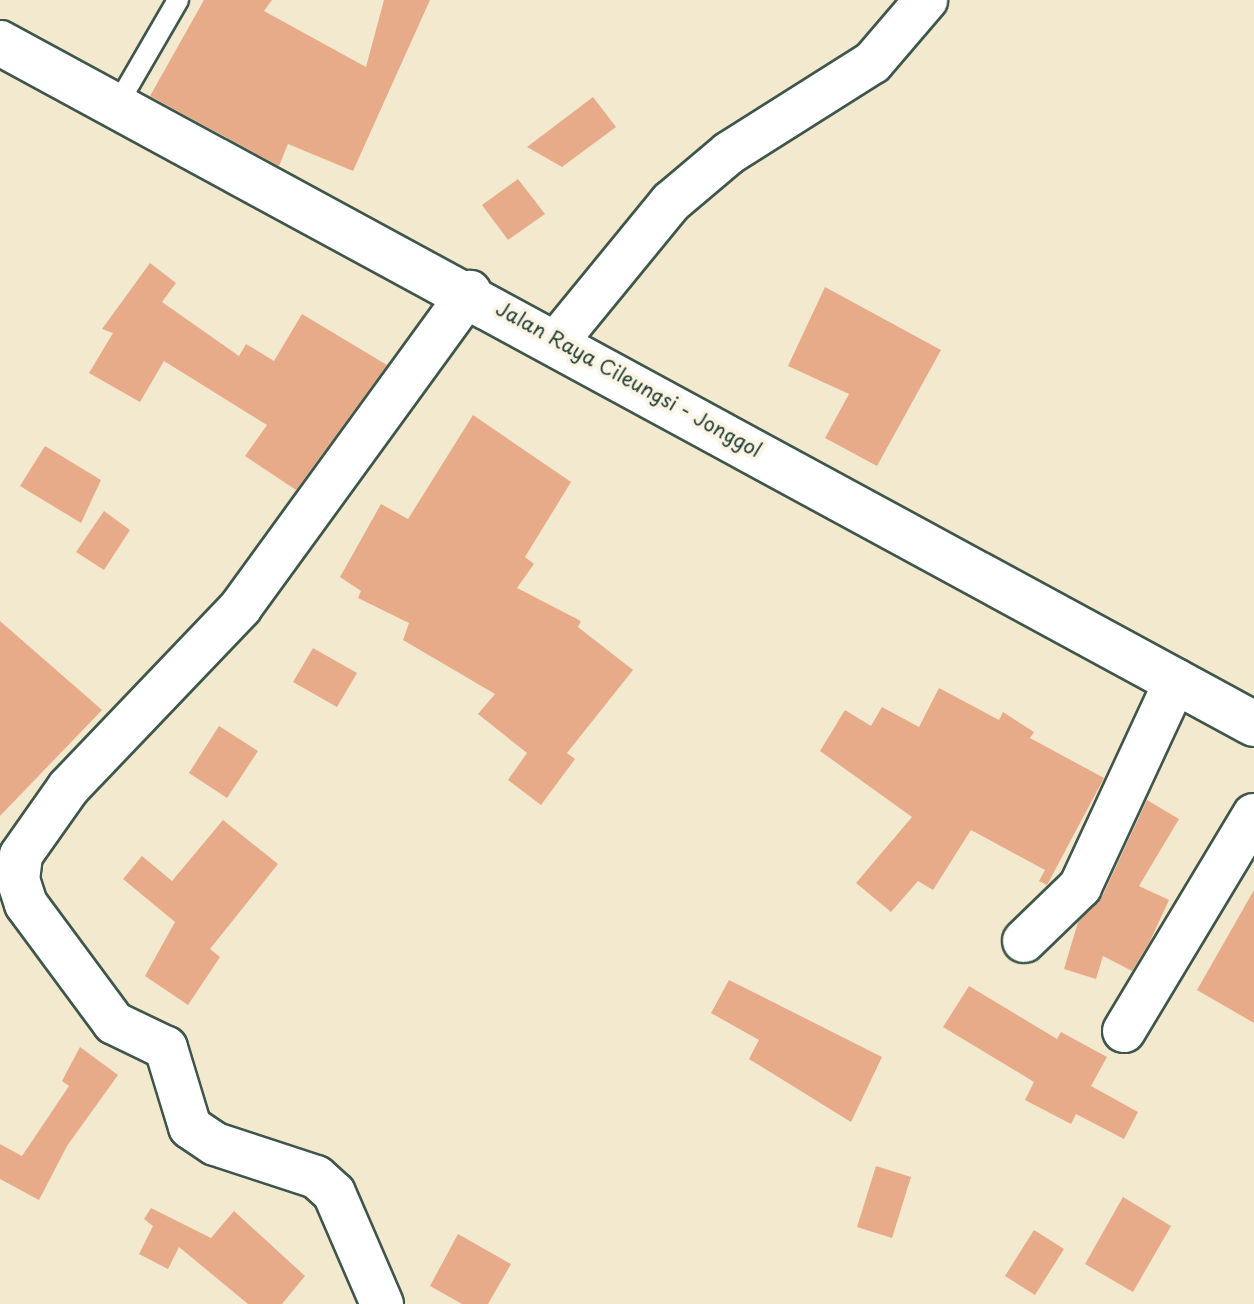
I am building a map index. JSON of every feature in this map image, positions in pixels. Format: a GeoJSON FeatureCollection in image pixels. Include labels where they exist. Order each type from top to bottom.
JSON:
{"type":"FeatureCollection","features":[{"type":"Feature","properties":{"kind":"main road","name":"Jalan Raya Cileungsi - Jonggol"},"geometry":{"type":"LineString","coordinates":[[0,43],[470,292],[1254,724]]}},
{"type":"Feature","properties":{"kind":"street"},"geometry":{"type":"LineString","coordinates":[[558,340],[671,202],[729,153],[873,62],[926,0]]}},
{"type":"Feature","properties":{"kind":"street"},"geometry":{"type":"LineString","coordinates":[[382,1304],[334,1193],[316,1177],[215,1144],[190,1127],[166,1048],[114,1023],[26,904],[18,880],[21,855],[69,787],[240,608],[470,292]]}},
{"type":"Feature","properties":{"kind":"street"},"geometry":{"type":"LineString","coordinates":[[1024,941],[1080,887],[1176,680]]}},
{"type":"Feature","properties":{"kind":"street"},"geometry":{"type":"LineString","coordinates":[[1124,1031],[1254,815]]}},
{"type":"Feature","properties":{"kind":"lane"},"geometry":{"type":"LineString","coordinates":[[116,107],[178,0]]}},
{"type":"Feature","properties":{"kind":"building"},"geometry":{"type":"Polygon","coordinates":[[[204,0],[272,0],[264,11],[366,67],[384,0],[430,0],[353,171],[288,144],[279,166],[150,96],[204,0]]]}},
{"type":"Feature","properties":{"kind":"building"},"geometry":{"type":"Polygon","coordinates":[[[593,97],[616,127],[562,167],[527,147],[593,97]]]}},
{"type":"Feature","properties":{"kind":"building"},"geometry":{"type":"Polygon","coordinates":[[[518,179],[545,214],[508,240],[482,205],[518,179]]]}},
{"type":"Feature","properties":{"kind":"building"},"geometry":{"type":"Polygon","coordinates":[[[150,263],[176,283],[162,302],[239,356],[246,344],[274,361],[302,314],[387,365],[296,490],[245,456],[267,425],[164,361],[140,402],[89,373],[113,333],[102,329],[150,263]]]}},
{"type":"Feature","properties":{"kind":"building"},"geometry":{"type":"Polygon","coordinates":[[[825,287],[941,350],[877,466],[825,438],[849,394],[788,366],[825,287]]]}},
{"type":"Feature","properties":{"kind":"building"},"geometry":{"type":"Polygon","coordinates":[[[473,415],[571,482],[525,557],[534,564],[517,588],[581,621],[578,627],[633,670],[567,753],[575,759],[541,805],[508,780],[527,753],[478,714],[495,694],[403,640],[409,623],[358,598],[361,591],[340,577],[381,504],[408,519],[473,415]]]}},
{"type":"Feature","properties":{"kind":"building"},"geometry":{"type":"Polygon","coordinates":[[[45,446],[101,480],[81,523],[20,486],[45,446]]]}},
{"type":"Feature","properties":{"kind":"building"},"geometry":{"type":"Polygon","coordinates":[[[104,511],[130,530],[104,570],[76,552],[104,511]]]}},
{"type":"Feature","properties":{"kind":"building"},"geometry":{"type":"Polygon","coordinates":[[[0,621],[102,710],[0,816],[0,621]]]}},
{"type":"Feature","properties":{"kind":"building"},"geometry":{"type":"Polygon","coordinates":[[[313,648],[357,673],[337,707],[293,682],[313,648]]]}},
{"type":"Feature","properties":{"kind":"building"},"geometry":{"type":"Polygon","coordinates":[[[939,688],[999,720],[1003,712],[1034,732],[1030,738],[1104,778],[1047,885],[1039,881],[1045,870],[971,830],[933,890],[918,881],[891,912],[856,883],[912,817],[820,751],[845,710],[871,726],[882,707],[919,727],[939,688]]]}},
{"type":"Feature","properties":{"kind":"building"},"geometry":{"type":"Polygon","coordinates":[[[219,726],[258,751],[227,798],[189,773],[219,726]]]}},
{"type":"Feature","properties":{"kind":"building"},"geometry":{"type":"Polygon","coordinates":[[[1147,800],[1179,819],[1139,886],[1169,900],[1150,941],[1132,971],[1103,956],[1096,979],[1064,969],[1078,922],[1102,897],[1147,800]]]}},
{"type":"Feature","properties":{"kind":"building"},"geometry":{"type":"Polygon","coordinates":[[[223,820],[278,864],[210,949],[220,957],[188,1005],[145,976],[175,922],[123,879],[142,856],[172,881],[223,820]]]}},
{"type":"Feature","properties":{"kind":"building"},"geometry":{"type":"Polygon","coordinates":[[[1254,890],[1254,1023],[1197,990],[1254,890]]]}},
{"type":"Feature","properties":{"kind":"building"},"geometry":{"type":"Polygon","coordinates":[[[729,980],[882,1057],[851,1122],[749,1059],[759,1040],[711,1013],[729,980]]]}},
{"type":"Feature","properties":{"kind":"building"},"geometry":{"type":"Polygon","coordinates":[[[969,986],[1057,1039],[1061,1032],[1107,1057],[1091,1086],[1138,1112],[1124,1139],[1076,1114],[1071,1124],[1025,1100],[1034,1082],[943,1027],[969,986]]]}},
{"type":"Feature","properties":{"kind":"building"},"geometry":{"type":"Polygon","coordinates":[[[80,1047],[118,1075],[67,1146],[39,1200],[0,1179],[0,1144],[22,1156],[69,1086],[62,1081],[80,1047]]]}},
{"type":"Feature","properties":{"kind":"building"},"geometry":{"type":"Polygon","coordinates":[[[876,1166],[911,1177],[892,1238],[857,1227],[876,1166]]]}},
{"type":"Feature","properties":{"kind":"building"},"geometry":{"type":"Polygon","coordinates":[[[1123,1197],[1171,1226],[1133,1292],[1085,1264],[1123,1197]]]}},
{"type":"Feature","properties":{"kind":"building"},"geometry":{"type":"Polygon","coordinates":[[[151,1208],[211,1238],[234,1211],[305,1276],[282,1304],[248,1304],[179,1247],[168,1269],[139,1254],[153,1226],[144,1219],[151,1208]]]}},
{"type":"Feature","properties":{"kind":"building"},"geometry":{"type":"Polygon","coordinates":[[[1034,1230],[1064,1249],[1035,1295],[1005,1276],[1034,1230]]]}},
{"type":"Feature","properties":{"kind":"building"},"geometry":{"type":"Polygon","coordinates":[[[458,1234],[511,1264],[488,1304],[462,1304],[430,1286],[458,1234]]]}}]}
